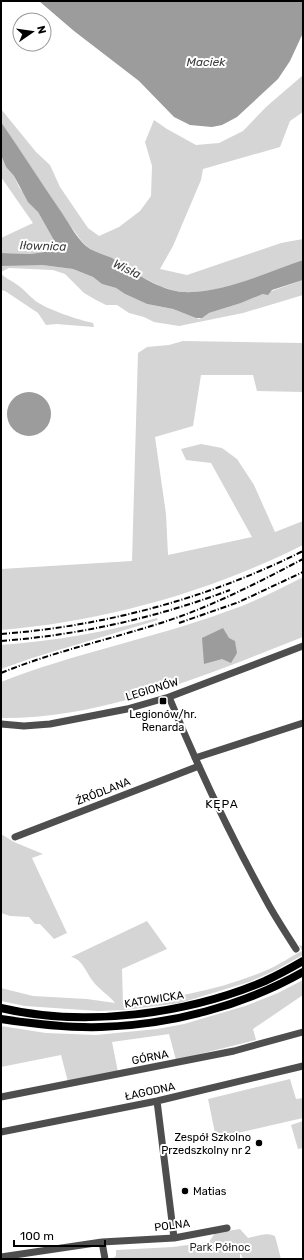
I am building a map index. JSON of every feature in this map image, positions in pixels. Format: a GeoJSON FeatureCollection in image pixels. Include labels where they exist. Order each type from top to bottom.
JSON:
{"type":"FeatureCollection","features":[{"type":"Feature","properties":{"kind":"main road","name":"KATOWICKA"},"geometry":{"type":"LineString","coordinates":[[1,1008],[13,1011],[64,1017],[97,1017],[156,1012],[190,1005],[234,992],[266,980],[303,961]]}},
{"type":"Feature","properties":{"kind":"main road","name":"KATOWICKA"},"geometry":{"type":"LineString","coordinates":[[1,1019],[58,1026],[102,1027],[141,1024],[178,1018],[215,1008],[255,995],[288,981],[303,972]]}},
{"type":"Feature","properties":{"kind":"street","name":"LEGIONÓW"},"geometry":{"type":"LineString","coordinates":[[1,724],[24,726],[50,724],[127,709],[169,697],[303,646]]}},
{"type":"Feature","properties":{"kind":"street"},"geometry":{"type":"LineString","coordinates":[[169,697],[195,758],[240,850],[266,900],[296,949]]}},
{"type":"Feature","properties":{"kind":"street"},"geometry":{"type":"LineString","coordinates":[[195,758],[303,723]]}},
{"type":"Feature","properties":{"kind":"street","name":"ŹRÓDLANA"},"geometry":{"type":"LineString","coordinates":[[15,837],[199,766]]}},
{"type":"Feature","properties":{"kind":"street","name":"GÓRNA"},"geometry":{"type":"LineString","coordinates":[[1,1097],[234,1051],[303,1032]]}},
{"type":"Feature","properties":{"kind":"street","name":"ŁAGODNA"},"geometry":{"type":"LineString","coordinates":[[1,1132],[158,1101],[303,1066]]}},
{"type":"Feature","properties":{"kind":"street"},"geometry":{"type":"LineString","coordinates":[[158,1101],[174,1238]]}},
{"type":"Feature","properties":{"kind":"street","name":"POLNA"},"geometry":{"type":"LineString","coordinates":[[1,1257],[102,1242],[174,1238],[227,1228]]}},
{"type":"Feature","properties":{"kind":"street"},"geometry":{"type":"LineString","coordinates":[[102,1242],[105,1259]]}},
{"type":"Feature","properties":{"kind":"green space"},"geometry":{"type":"Polygon","coordinates":[[[303,73],[303,112],[290,121],[280,147],[203,169],[201,180],[173,246],[160,269],[187,275],[281,243],[303,239],[303,260],[244,282],[213,290],[183,292],[169,289],[103,257],[87,247],[70,226],[1,122],[1,109],[36,152],[50,165],[60,187],[88,228],[99,236],[119,227],[140,211],[151,196],[152,166],[145,142],[154,120],[196,145],[219,143],[243,131],[266,107],[302,76],[303,73]]]}},
{"type":"Feature","properties":{"kind":"green space"},"geometry":{"type":"Polygon","coordinates":[[[1,155],[6,167],[14,176],[19,187],[38,212],[56,244],[52,251],[30,254],[1,253],[1,238],[33,223],[1,177],[1,155]]]}},
{"type":"Feature","properties":{"kind":"green space"},"geometry":{"type":"Polygon","coordinates":[[[42,265],[73,269],[93,277],[102,284],[116,288],[125,294],[147,304],[173,309],[199,319],[209,313],[303,280],[303,295],[243,313],[179,326],[154,322],[144,317],[129,313],[117,305],[106,305],[84,293],[65,274],[53,270],[9,268],[1,272],[1,266],[42,265]]]}},
{"type":"Feature","properties":{"kind":"green space"},"geometry":{"type":"Polygon","coordinates":[[[1,273],[42,305],[80,320],[93,323],[94,327],[56,324],[46,325],[38,313],[5,291],[1,290],[1,273]]]}},
{"type":"Feature","properties":{"kind":"green space"},"geometry":{"type":"Polygon","coordinates":[[[183,341],[303,343],[303,392],[257,391],[253,375],[201,375],[193,426],[155,437],[166,514],[168,555],[252,537],[211,463],[186,460],[181,449],[201,444],[222,448],[237,459],[254,485],[275,532],[303,521],[303,545],[231,577],[156,602],[79,620],[1,630],[1,569],[132,561],[138,353],[147,347],[169,345],[183,341]]]}},
{"type":"Feature","properties":{"kind":"green space"},"geometry":{"type":"Polygon","coordinates":[[[303,577],[303,637],[193,679],[117,703],[78,711],[40,716],[1,718],[1,682],[85,654],[197,622],[255,600],[303,577]]]}},
{"type":"Feature","properties":{"kind":"green space"},"geometry":{"type":"Polygon","coordinates":[[[157,618],[158,620],[32,658],[1,669],[1,645],[80,635],[119,628],[157,618]]]}},
{"type":"Feature","properties":{"kind":"green space"},"geometry":{"type":"Polygon","coordinates":[[[1,834],[14,842],[43,854],[32,858],[67,933],[54,939],[40,924],[35,924],[29,917],[10,916],[1,913],[1,834]]]}},
{"type":"Feature","properties":{"kind":"green space"},"geometry":{"type":"Polygon","coordinates":[[[147,921],[167,949],[122,969],[123,1005],[196,992],[250,977],[271,968],[302,951],[299,945],[303,946],[303,955],[274,971],[249,982],[180,1003],[125,1010],[98,1011],[25,1006],[1,1001],[1,988],[33,996],[87,999],[115,1003],[94,983],[81,963],[75,958],[71,957],[147,921]]]}},
{"type":"Feature","properties":{"kind":"green space"},"geometry":{"type":"Polygon","coordinates":[[[303,980],[303,995],[253,1029],[256,1040],[176,1060],[169,1034],[112,1042],[118,1072],[68,1082],[61,1055],[1,1067],[1,1026],[46,1033],[96,1035],[157,1029],[184,1024],[245,1006],[278,993],[303,980]]]}},
{"type":"Feature","properties":{"kind":"green space"},"geometry":{"type":"Polygon","coordinates":[[[290,1079],[296,1099],[303,1098],[303,1118],[216,1138],[208,1099],[290,1079]]]}},
{"type":"Feature","properties":{"kind":"green space"},"geometry":{"type":"Polygon","coordinates":[[[303,1121],[303,1148],[298,1149],[291,1125],[303,1121]]]}},
{"type":"Feature","properties":{"kind":"green space","name":"Park Północ"},"geometry":{"type":"Polygon","coordinates":[[[240,1229],[248,1238],[265,1234],[275,1236],[281,1259],[243,1259],[240,1254],[240,1259],[112,1259],[116,1256],[116,1250],[173,1247],[209,1242],[215,1233],[240,1229]]]}},
{"type":"Feature","properties":{"kind":"water","name":"Maciek"},"geometry":{"type":"Polygon","coordinates":[[[39,1],[303,1],[303,33],[290,61],[278,79],[237,117],[222,125],[212,127],[190,125],[174,117],[139,81],[39,1]]]}},
{"type":"Feature","properties":{"kind":"water","name":"Wisła"},"geometry":{"type":"Polygon","coordinates":[[[1,122],[82,242],[90,249],[112,258],[147,280],[161,287],[176,291],[198,292],[228,286],[303,260],[303,280],[272,290],[268,295],[263,294],[209,313],[202,318],[196,318],[173,309],[147,304],[125,294],[116,288],[102,284],[93,277],[73,269],[42,265],[1,266],[1,253],[30,254],[52,251],[56,244],[38,212],[28,202],[14,176],[6,167],[1,155],[1,122]]]}},
{"type":"Feature","properties":{"kind":"water"},"geometry":{"type":"Polygon","coordinates":[[[29,392],[41,396],[47,402],[51,414],[47,426],[41,432],[29,436],[17,432],[11,426],[7,414],[11,402],[17,396],[29,392]]]}},
{"type":"Feature","properties":{"kind":"water"},"geometry":{"type":"Polygon","coordinates":[[[223,628],[229,638],[235,641],[237,653],[231,663],[222,659],[204,664],[202,638],[223,628]]]}},
{"type":"Feature","properties":{"kind":"railway"},"geometry":{"type":"LineString","coordinates":[[1,634],[79,624],[118,617],[156,607],[231,583],[303,551]]}},
{"type":"Feature","properties":{"kind":"railway"},"geometry":{"type":"LineString","coordinates":[[1,673],[42,658],[146,628],[185,615],[236,593],[303,559]]}},
{"type":"Feature","properties":{"kind":"railway"},"geometry":{"type":"LineString","coordinates":[[179,623],[239,602],[303,572]]}},
{"type":"Feature","properties":{"kind":"railway"},"geometry":{"type":"LineString","coordinates":[[1,641],[88,630],[117,624],[174,609],[230,590]]}},
{"type":"Feature","properties":{"kind":"place","name":"Legionów/hr. Renarda"},"geometry":{"type":"Point","coordinates":[163,701]}},
{"type":"Feature","properties":{"kind":"place","name":"Zespół Szkolno Przedszkolny nr 2"},"geometry":{"type":"Point","coordinates":[259,1143]}},
{"type":"Feature","properties":{"kind":"place","name":"Matias"},"geometry":{"type":"Point","coordinates":[185,1191]}},
{"type":"Feature","properties":{"kind":"district","name":"KĘPA"},"geometry":{"type":"Point","coordinates":[222,804]}},
{"type":"Feature","properties":{"kind":"water label","name":"Iłownica"},"geometry":{"type":"Point","coordinates":[43,246]}}]}
